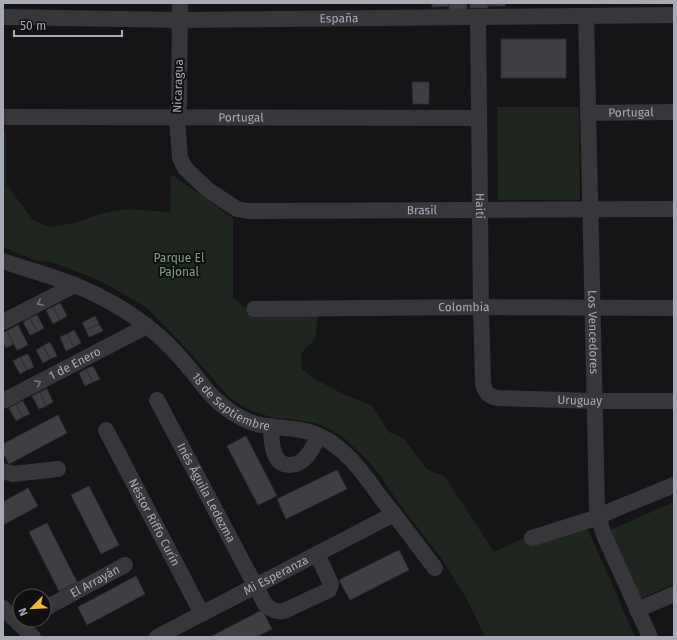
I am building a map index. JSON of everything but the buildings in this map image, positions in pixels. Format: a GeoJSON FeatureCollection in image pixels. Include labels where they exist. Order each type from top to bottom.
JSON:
{"type":"FeatureCollection","features":[{"type":"Feature","properties":{"kind":"street","name":"Nicaragua"},"geometry":{"type":"LineString","coordinates":[[180,3],[179,104],[177,118],[180,158],[185,168]]}},
{"type":"Feature","properties":{"kind":"street","name":"España"},"geometry":{"type":"LineString","coordinates":[[3,17],[180,20],[478,17],[518,10],[586,16],[674,15]]}},
{"type":"Feature","properties":{"kind":"street","name":"Los Vencedores"},"geometry":{"type":"LineString","coordinates":[[586,16],[596,500],[604,535],[650,637]]}},
{"type":"Feature","properties":{"kind":"street","name":"Haití"},"geometry":{"type":"LineString","coordinates":[[478,17],[481,307],[484,384],[487,394]]}},
{"type":"Feature","properties":{"kind":"street","name":"Portugal"},"geometry":{"type":"LineString","coordinates":[[588,113],[674,112]]}},
{"type":"Feature","properties":{"kind":"street","name":"Portugal"},"geometry":{"type":"LineString","coordinates":[[3,117],[479,118]]}},
{"type":"Feature","properties":{"kind":"street","name":"Brasil"},"geometry":{"type":"LineString","coordinates":[[185,168],[208,190],[237,209],[248,211],[674,209]]}},
{"type":"Feature","properties":{"kind":"street","name":"18 de Septiembre"},"geometry":{"type":"LineString","coordinates":[[3,261],[60,279],[82,288],[112,304],[147,326],[181,358],[217,401],[225,408],[243,419],[270,426],[302,430],[319,436],[336,445],[349,457],[435,568]]}},
{"type":"Feature","properties":{"kind":"street"},"geometry":{"type":"LineString","coordinates":[[3,322],[75,285]]}},
{"type":"Feature","properties":{"kind":"street","name":"Colombia"},"geometry":{"type":"LineString","coordinates":[[254,309],[481,307],[674,308]]}},
{"type":"Feature","properties":{"kind":"street","name":"1 de Enero"},"geometry":{"type":"LineString","coordinates":[[3,401],[147,326]]}},
{"type":"Feature","properties":{"kind":"street","name":"Uruguay"},"geometry":{"type":"LineString","coordinates":[[487,394],[497,398],[594,401],[674,401]]}},
{"type":"Feature","properties":{"kind":"street","name":"Inés Águila Ledezma"},"geometry":{"type":"LineString","coordinates":[[158,400],[256,586],[271,610],[277,612],[284,611],[328,590],[331,584],[317,554]]}},
{"type":"Feature","properties":{"kind":"street"},"geometry":{"type":"LineString","coordinates":[[270,426],[274,450],[277,458],[284,465],[294,465],[301,462],[307,456],[319,436]]}},
{"type":"Feature","properties":{"kind":"street","name":"Néstor Riffo Curín"},"geometry":{"type":"LineString","coordinates":[[106,430],[202,614]]}},
{"type":"Feature","properties":{"kind":"street"},"geometry":{"type":"LineString","coordinates":[[3,471],[13,474],[58,469]]}},
{"type":"Feature","properties":{"kind":"street"},"geometry":{"type":"LineString","coordinates":[[532,538],[599,517],[674,485]]}},
{"type":"Feature","properties":{"kind":"street","name":"Mi Esperanza"},"geometry":{"type":"LineString","coordinates":[[157,637],[394,514]]}},
{"type":"Feature","properties":{"kind":"street","name":"El Arrayán"},"geometry":{"type":"LineString","coordinates":[[52,605],[124,565]]}},
{"type":"Feature","properties":{"kind":"street"},"geometry":{"type":"LineString","coordinates":[[637,610],[674,594]]}},
{"type":"Feature","properties":{"kind":"street"},"geometry":{"type":"LineString","coordinates":[[3,608],[12,615]]}},
{"type":"Feature","properties":{"kind":"street"},"geometry":{"type":"LineString","coordinates":[[26,628],[33,637]]}},
{"type":"Feature","properties":{"kind":"green space"},"geometry":{"type":"Polygon","coordinates":[[[497,107],[579,107],[580,200],[498,200],[497,107]]]}},
{"type":"Feature","properties":{"kind":"green space","name":"Parque El Pajonal"},"geometry":{"type":"Polygon","coordinates":[[[3,130],[6,130],[6,184],[33,220],[49,227],[75,223],[99,214],[127,209],[170,212],[171,174],[233,218],[233,298],[254,315],[318,316],[315,339],[301,353],[302,369],[315,379],[345,395],[371,405],[389,432],[403,438],[427,469],[445,477],[494,552],[553,525],[584,513],[585,523],[635,637],[485,637],[467,599],[441,558],[400,505],[379,474],[344,438],[319,424],[292,419],[275,418],[251,411],[228,396],[187,349],[148,309],[96,279],[53,263],[34,260],[3,247],[3,130]]]}},
{"type":"Feature","properties":{"kind":"green space"},"geometry":{"type":"Polygon","coordinates":[[[674,502],[674,584],[638,600],[608,531],[674,502]]]}}]}
